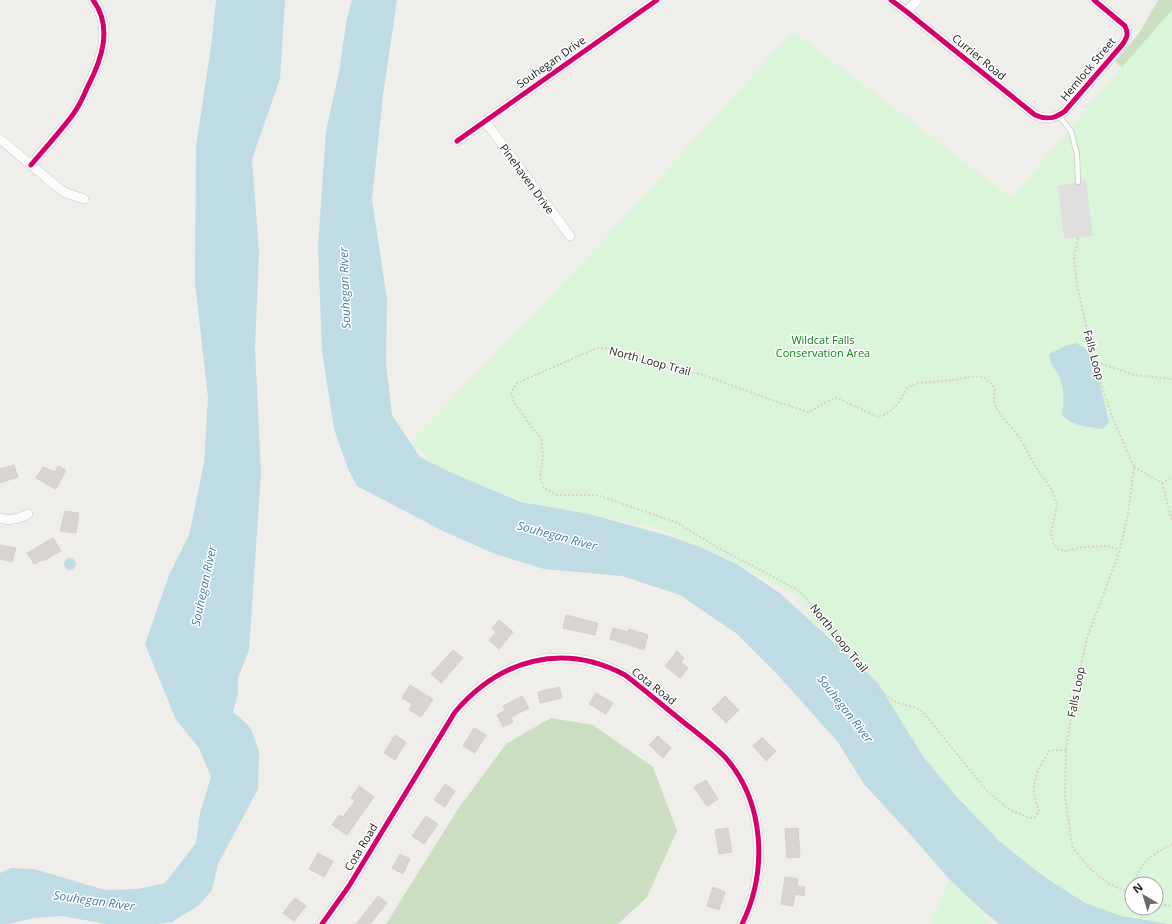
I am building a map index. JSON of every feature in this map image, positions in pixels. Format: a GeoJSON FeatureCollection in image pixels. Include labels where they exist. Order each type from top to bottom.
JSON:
{"type":"FeatureCollection","features":[{"type":"Feature","properties":{"kind":"street"},"geometry":{"type":"LineString","coordinates":[[31,165],[74,112],[93,76],[101,56],[105,32],[100,9],[93,0]]}},
{"type":"Feature","properties":{"kind":"street","name":"Souhegan Drive"},"geometry":{"type":"LineString","coordinates":[[457,141],[657,0]]}},
{"type":"Feature","properties":{"kind":"street","name":"Currier Road"},"geometry":{"type":"LineString","coordinates":[[891,0],[1035,115],[1047,118],[1059,116]]}},
{"type":"Feature","properties":{"kind":"street"},"geometry":{"type":"LineString","coordinates":[[907,12],[917,0]]}},
{"type":"Feature","properties":{"kind":"street","name":"Hemlock Street"},"geometry":{"type":"LineString","coordinates":[[1059,116],[1065,112],[1114,56],[1127,38],[1127,31],[1124,26],[1094,0]]}},
{"type":"Feature","properties":{"kind":"street","name":"Pinehaven Drive"},"geometry":{"type":"LineString","coordinates":[[485,121],[570,236]]}},
{"type":"Feature","properties":{"kind":"street"},"geometry":{"type":"LineString","coordinates":[[0,139],[61,190],[84,199]]}},
{"type":"Feature","properties":{"kind":"street"},"geometry":{"type":"LineString","coordinates":[[0,518],[9,520],[18,519],[28,514]]}},
{"type":"Feature","properties":{"kind":"street","name":"Cota Road"},"geometry":{"type":"LineString","coordinates":[[322,924],[349,886],[455,712],[465,700],[490,679],[504,671],[535,660],[549,658],[578,660],[594,663],[611,668],[625,676],[711,744],[735,771],[751,803],[759,838],[758,873],[755,889],[750,906],[742,924]]}},
{"type":"Feature","properties":{"kind":"lane"},"geometry":{"type":"LineString","coordinates":[[1059,116],[1071,131],[1077,154],[1078,182]]}},
{"type":"Feature","properties":{"kind":"path"},"geometry":{"type":"LineString","coordinates":[[1094,361],[1134,375],[1172,379]]}},
{"type":"Feature","properties":{"kind":"path"},"geometry":{"type":"LineString","coordinates":[[1134,466],[1162,483],[1172,521]]}},
{"type":"Feature","properties":{"kind":"path"},"geometry":{"type":"LineString","coordinates":[[1162,483],[1172,477]]}},
{"type":"Feature","properties":{"kind":"path"},"geometry":{"type":"LineString","coordinates":[[1137,876],[1143,864],[1158,852],[1172,844]]}},
{"type":"Feature","properties":{"kind":"green space"},"geometry":{"type":"Polygon","coordinates":[[[1158,0],[1172,0],[1172,103],[1115,62],[1140,32],[1158,0]]]}},
{"type":"Feature","properties":{"kind":"green space","name":"Wildcat Falls Conservation Area"},"geometry":{"type":"Polygon","coordinates":[[[1172,10],[1172,924],[1137,920],[1098,910],[1058,889],[995,840],[953,792],[918,759],[810,618],[799,597],[792,591],[777,586],[742,566],[654,527],[534,504],[470,486],[439,469],[411,442],[590,255],[793,31],[1012,198],[1102,90],[1172,10]]]}},
{"type":"Feature","properties":{"kind":"green space"},"geometry":{"type":"Polygon","coordinates":[[[551,718],[593,725],[653,767],[677,831],[647,897],[618,924],[386,924],[458,809],[506,744],[551,718]]]}},
{"type":"Feature","properties":{"kind":"green space"},"geometry":{"type":"Polygon","coordinates":[[[951,875],[972,899],[988,921],[992,924],[931,924],[951,875]]]}},
{"type":"Feature","properties":{"kind":"shaded area"},"geometry":{"type":"Polygon","coordinates":[[[1086,180],[1093,236],[1064,239],[1058,186],[1086,180]]]}},
{"type":"Feature","properties":{"kind":"water","name":"Souhegan River"},"geometry":{"type":"Polygon","coordinates":[[[216,0],[285,0],[280,79],[252,159],[259,252],[255,348],[261,473],[249,650],[238,678],[238,694],[233,712],[247,724],[252,731],[259,752],[258,789],[218,864],[212,890],[198,906],[172,922],[157,924],[107,924],[61,916],[34,918],[9,924],[0,924],[0,873],[11,868],[34,869],[105,890],[138,889],[165,883],[196,843],[200,813],[211,777],[199,748],[176,720],[145,644],[169,575],[189,535],[204,463],[208,398],[195,282],[196,147],[212,39],[216,0]]]}},
{"type":"Feature","properties":{"kind":"water","name":"Souhegan River"},"geometry":{"type":"Polygon","coordinates":[[[352,0],[397,0],[383,95],[372,200],[387,299],[386,363],[392,415],[420,457],[452,473],[521,502],[589,514],[669,536],[700,547],[737,564],[781,594],[878,683],[922,755],[955,795],[999,841],[1043,876],[1085,903],[1121,916],[1168,924],[999,924],[948,878],[864,784],[837,741],[776,673],[737,634],[680,595],[622,576],[544,569],[495,554],[443,531],[357,486],[348,469],[334,429],[322,351],[318,246],[326,131],[339,72],[347,18],[352,0]]]}},
{"type":"Feature","properties":{"kind":"water"},"geometry":{"type":"Polygon","coordinates":[[[1076,343],[1088,350],[1101,388],[1109,422],[1103,429],[1075,424],[1062,415],[1062,384],[1051,362],[1049,354],[1065,346],[1076,343]]]}},
{"type":"Feature","properties":{"kind":"water"},"geometry":{"type":"Polygon","coordinates":[[[68,558],[72,558],[76,564],[72,570],[68,570],[64,566],[64,562],[68,558]]]}},
{"type":"Feature","properties":{"kind":"building"},"geometry":{"type":"Polygon","coordinates":[[[14,465],[18,477],[0,483],[0,469],[14,465]]]}},
{"type":"Feature","properties":{"kind":"building"},"geometry":{"type":"Polygon","coordinates":[[[58,466],[66,470],[56,489],[36,478],[43,467],[55,472],[58,466]]]}},
{"type":"Feature","properties":{"kind":"building"},"geometry":{"type":"Polygon","coordinates":[[[65,511],[79,513],[76,533],[60,531],[65,511]]]}},
{"type":"Feature","properties":{"kind":"building"},"geometry":{"type":"Polygon","coordinates":[[[53,538],[61,551],[43,561],[42,560],[34,564],[27,553],[53,538]]]}},
{"type":"Feature","properties":{"kind":"building"},"geometry":{"type":"Polygon","coordinates":[[[0,545],[16,548],[12,562],[0,559],[0,545]]]}},
{"type":"Feature","properties":{"kind":"building"},"geometry":{"type":"Polygon","coordinates":[[[566,615],[598,623],[595,635],[563,628],[566,615]]]}},
{"type":"Feature","properties":{"kind":"building"},"geometry":{"type":"Polygon","coordinates":[[[499,620],[513,632],[499,649],[489,640],[496,632],[492,628],[499,620]]]}},
{"type":"Feature","properties":{"kind":"building"},"geometry":{"type":"Polygon","coordinates":[[[613,628],[628,632],[629,629],[648,635],[644,650],[610,639],[613,628]]]}},
{"type":"Feature","properties":{"kind":"building"},"geometry":{"type":"Polygon","coordinates":[[[453,650],[463,658],[441,683],[431,674],[453,650]]]}},
{"type":"Feature","properties":{"kind":"building"},"geometry":{"type":"Polygon","coordinates":[[[677,651],[684,658],[681,662],[688,668],[680,678],[665,666],[677,651]]]}},
{"type":"Feature","properties":{"kind":"building"},"geometry":{"type":"Polygon","coordinates":[[[410,685],[433,699],[421,717],[409,710],[412,704],[402,698],[410,685]]]}},
{"type":"Feature","properties":{"kind":"building"},"geometry":{"type":"Polygon","coordinates":[[[559,687],[562,698],[540,703],[538,692],[559,687]]]}},
{"type":"Feature","properties":{"kind":"building"},"geometry":{"type":"Polygon","coordinates":[[[596,693],[613,703],[606,714],[589,704],[596,693]]]}},
{"type":"Feature","properties":{"kind":"building"},"geometry":{"type":"Polygon","coordinates":[[[522,696],[529,708],[511,717],[513,722],[503,727],[497,715],[505,710],[503,706],[522,696]]]}},
{"type":"Feature","properties":{"kind":"building"},"geometry":{"type":"Polygon","coordinates":[[[725,696],[739,710],[726,723],[712,709],[725,696]]]}},
{"type":"Feature","properties":{"kind":"building"},"geometry":{"type":"Polygon","coordinates":[[[474,728],[486,735],[475,753],[463,746],[474,728]]]}},
{"type":"Feature","properties":{"kind":"building"},"geometry":{"type":"Polygon","coordinates":[[[395,735],[406,742],[395,760],[384,753],[395,735]]]}},
{"type":"Feature","properties":{"kind":"building"},"geometry":{"type":"Polygon","coordinates":[[[658,736],[671,748],[663,758],[649,745],[658,736]]]}},
{"type":"Feature","properties":{"kind":"building"},"geometry":{"type":"Polygon","coordinates":[[[762,737],[776,751],[766,761],[753,746],[762,737]]]}},
{"type":"Feature","properties":{"kind":"building"},"geometry":{"type":"Polygon","coordinates":[[[706,780],[718,799],[707,806],[694,787],[706,780]]]}},
{"type":"Feature","properties":{"kind":"building"},"geometry":{"type":"Polygon","coordinates":[[[445,784],[455,791],[445,807],[434,800],[445,784]]]}},
{"type":"Feature","properties":{"kind":"building"},"geometry":{"type":"Polygon","coordinates":[[[359,786],[374,797],[347,835],[332,825],[339,815],[343,817],[355,801],[351,798],[359,786]]]}},
{"type":"Feature","properties":{"kind":"building"},"geometry":{"type":"Polygon","coordinates":[[[426,816],[438,824],[424,844],[412,836],[426,816]]]}},
{"type":"Feature","properties":{"kind":"building"},"geometry":{"type":"Polygon","coordinates":[[[728,828],[732,852],[719,854],[715,830],[728,828]]]}},
{"type":"Feature","properties":{"kind":"building"},"geometry":{"type":"Polygon","coordinates":[[[798,828],[800,857],[787,858],[785,829],[798,828]]]}},
{"type":"Feature","properties":{"kind":"building"},"geometry":{"type":"Polygon","coordinates":[[[318,853],[333,861],[324,877],[309,869],[318,853]]]}},
{"type":"Feature","properties":{"kind":"building"},"geometry":{"type":"Polygon","coordinates":[[[400,854],[410,859],[403,874],[392,868],[400,854]]]}},
{"type":"Feature","properties":{"kind":"building"},"geometry":{"type":"Polygon","coordinates":[[[785,877],[798,879],[797,886],[805,887],[804,896],[795,894],[793,906],[781,904],[785,877]]]}},
{"type":"Feature","properties":{"kind":"building"},"geometry":{"type":"Polygon","coordinates":[[[713,887],[725,892],[719,910],[707,906],[713,887]]]}},
{"type":"Feature","properties":{"kind":"building"},"geometry":{"type":"Polygon","coordinates":[[[378,896],[387,903],[370,924],[356,924],[378,896]]]}},
{"type":"Feature","properties":{"kind":"building"},"geometry":{"type":"Polygon","coordinates":[[[295,898],[306,906],[294,921],[283,913],[295,898]]]}},
{"type":"Feature","properties":{"kind":"cycle path"},"geometry":{"type":"LineString","coordinates":[[31,165],[76,110],[98,65],[104,32],[103,21],[93,0]]}},
{"type":"Feature","properties":{"kind":"cycle path"},"geometry":{"type":"LineString","coordinates":[[457,141],[657,0]]}},
{"type":"Feature","properties":{"kind":"cycle path"},"geometry":{"type":"LineString","coordinates":[[891,0],[1035,115],[1043,118],[1058,116],[1065,111],[1122,45],[1126,38],[1127,31],[1125,26],[1094,0]]}},
{"type":"Feature","properties":{"kind":"cycle path"},"geometry":{"type":"LineString","coordinates":[[322,924],[349,886],[455,712],[473,694],[492,679],[512,668],[534,661],[556,658],[579,659],[602,665],[625,675],[714,747],[724,756],[738,774],[748,794],[755,815],[759,859],[756,882],[742,924]]}}]}
